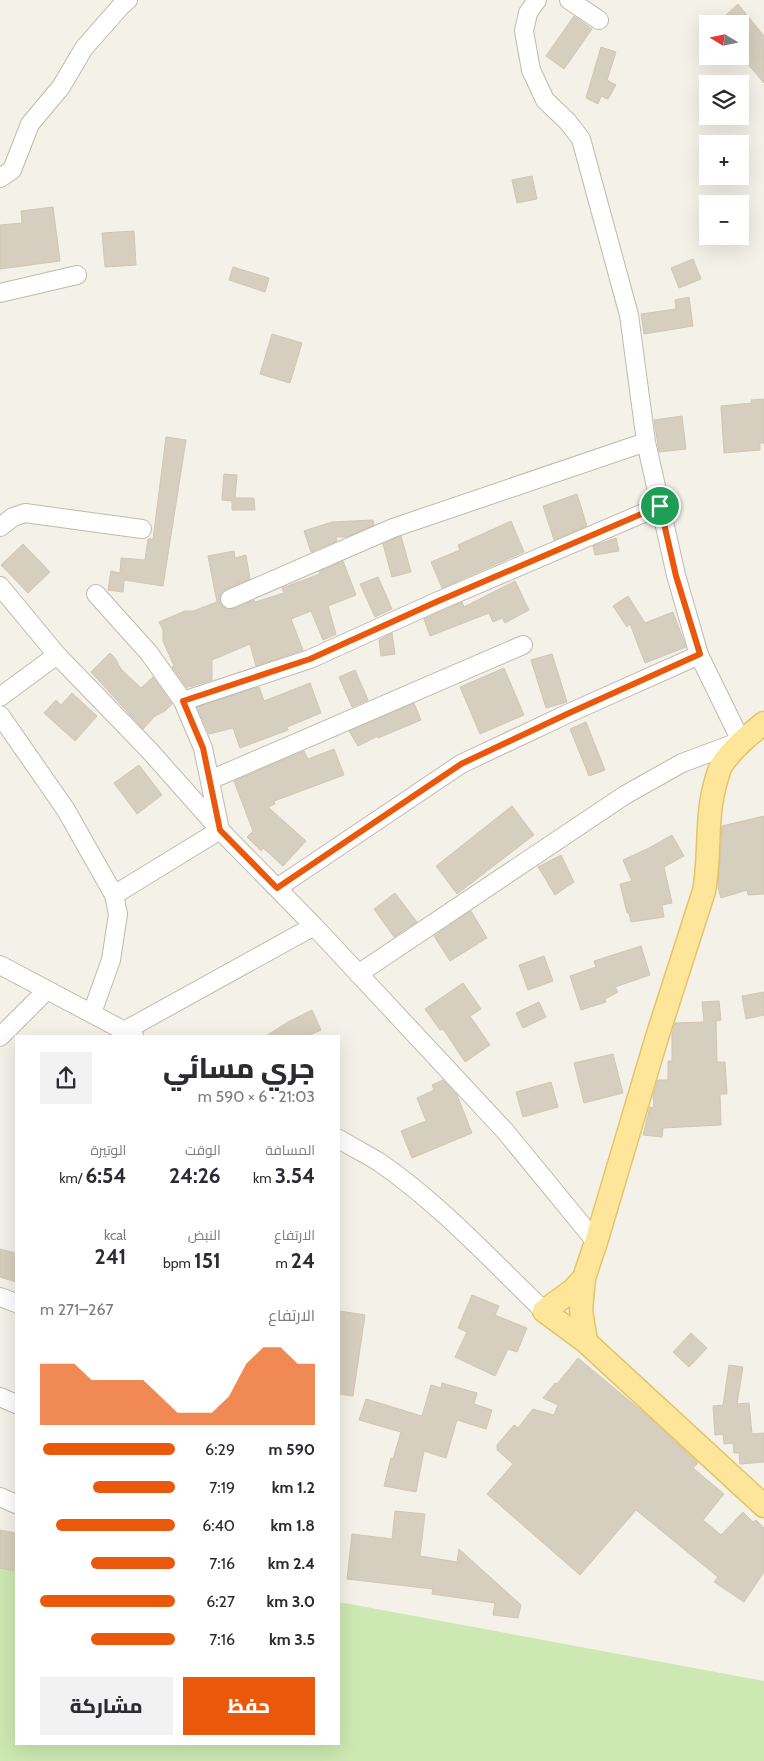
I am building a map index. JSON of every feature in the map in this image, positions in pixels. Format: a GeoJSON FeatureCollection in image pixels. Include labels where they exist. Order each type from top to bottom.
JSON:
{"type":"FeatureCollection","features":[{"type":"Feature","properties":{"kind":"main road"},"geometry":{"type":"LineString","coordinates":[[586,1342],[581,1310],[584,1278],[657,1037],[704,892],[708,870],[707,830],[713,791],[722,764],[741,741],[764,723]]}},
{"type":"Feature","properties":{"kind":"main road"},"geometry":{"type":"LineString","coordinates":[[584,1278],[566,1296],[544,1311],[586,1342],[764,1506]]}},
{"type":"Feature","properties":{"kind":"street"},"geometry":{"type":"LineString","coordinates":[[0,178],[12,170],[30,124],[60,87],[84,48],[120,6],[128,0]]}},
{"type":"Feature","properties":{"kind":"street"},"geometry":{"type":"LineString","coordinates":[[358,974],[625,794],[682,763],[741,741],[700,654],[676,576],[646,442],[629,315],[581,138],[568,122],[545,100],[532,70],[524,31],[528,13],[537,0]]}},
{"type":"Feature","properties":{"kind":"street"},"geometry":{"type":"LineString","coordinates":[[569,0],[599,20]]}},
{"type":"Feature","properties":{"kind":"street"},"geometry":{"type":"LineString","coordinates":[[0,293],[77,275]]}},
{"type":"Feature","properties":{"kind":"street"},"geometry":{"type":"LineString","coordinates":[[230,599],[393,528],[646,442]]}},
{"type":"Feature","properties":{"kind":"street"},"geometry":{"type":"LineString","coordinates":[[183,701],[310,659],[436,602],[660,506]]}},
{"type":"Feature","properties":{"kind":"street"},"geometry":{"type":"LineString","coordinates":[[0,527],[14,516],[25,513],[142,529]]}},
{"type":"Feature","properties":{"kind":"street"},"geometry":{"type":"LineString","coordinates":[[0,586],[57,655],[149,750],[220,830],[314,926],[505,1131],[596,1242]]}},
{"type":"Feature","properties":{"kind":"street"},"geometry":{"type":"LineString","coordinates":[[96,594],[148,652],[183,701],[203,748],[220,830]]}},
{"type":"Feature","properties":{"kind":"street"},"geometry":{"type":"LineString","coordinates":[[210,780],[524,645]]}},
{"type":"Feature","properties":{"kind":"street"},"geometry":{"type":"LineString","coordinates":[[277,888],[461,764],[700,654]]}},
{"type":"Feature","properties":{"kind":"street"},"geometry":{"type":"LineString","coordinates":[[0,698],[57,655]]}},
{"type":"Feature","properties":{"kind":"street"},"geometry":{"type":"LineString","coordinates":[[0,715],[66,810],[114,895],[118,914],[111,960],[92,1013]]}},
{"type":"Feature","properties":{"kind":"street"},"geometry":{"type":"LineString","coordinates":[[114,895],[220,830]]}},
{"type":"Feature","properties":{"kind":"street"},"geometry":{"type":"LineString","coordinates":[[0,965],[129,1033],[314,926]]}},
{"type":"Feature","properties":{"kind":"street"},"geometry":{"type":"LineString","coordinates":[[0,1038],[47,990]]}},
{"type":"Feature","properties":{"kind":"street"},"geometry":{"type":"LineString","coordinates":[[340,1140],[378,1162],[414,1188],[544,1311]]}},
{"type":"Feature","properties":{"kind":"street"},"geometry":{"type":"LineString","coordinates":[[0,1297],[15,1304]]}},
{"type":"Feature","properties":{"kind":"street"},"geometry":{"type":"LineString","coordinates":[[0,1397],[15,1404]]}},
{"type":"Feature","properties":{"kind":"street"},"geometry":{"type":"LineString","coordinates":[[0,1497],[15,1504]]}},
{"type":"Feature","properties":{"kind":"green space"},"geometry":{"type":"Polygon","coordinates":[[[0,1557],[15,1559],[15,1745],[340,1745],[340,1602],[764,1681],[764,1761],[0,1761],[0,1557]]]}},
{"type":"Feature","properties":{"kind":"building"},"geometry":{"type":"Polygon","coordinates":[[[738,4],[747,15],[726,15],[738,4]]]}},
{"type":"Feature","properties":{"kind":"building"},"geometry":{"type":"Polygon","coordinates":[[[574,16],[592,29],[564,69],[546,56],[574,16]]]}},
{"type":"Feature","properties":{"kind":"building"},"geometry":{"type":"Polygon","coordinates":[[[749,18],[764,36],[764,83],[749,65],[749,18]]]}},
{"type":"Feature","properties":{"kind":"building"},"geometry":{"type":"Polygon","coordinates":[[[601,47],[616,52],[607,80],[616,85],[608,99],[601,96],[598,104],[586,98],[601,47]]]}},
{"type":"Feature","properties":{"kind":"building"},"geometry":{"type":"Polygon","coordinates":[[[532,176],[537,199],[517,203],[512,180],[532,176]]]}},
{"type":"Feature","properties":{"kind":"building"},"geometry":{"type":"Polygon","coordinates":[[[53,207],[60,261],[0,269],[0,225],[22,223],[21,211],[53,207]]]}},
{"type":"Feature","properties":{"kind":"building"},"geometry":{"type":"Polygon","coordinates":[[[134,231],[136,265],[105,267],[102,233],[134,231]]]}},
{"type":"Feature","properties":{"kind":"building"},"geometry":{"type":"Polygon","coordinates":[[[693,259],[701,279],[679,288],[671,268],[693,259]]]}},
{"type":"Feature","properties":{"kind":"building"},"geometry":{"type":"Polygon","coordinates":[[[233,267],[269,278],[265,292],[229,280],[233,267]]]}},
{"type":"Feature","properties":{"kind":"building"},"geometry":{"type":"Polygon","coordinates":[[[689,297],[693,326],[644,334],[641,314],[676,309],[675,300],[689,297]]]}},
{"type":"Feature","properties":{"kind":"building"},"geometry":{"type":"Polygon","coordinates":[[[272,334],[302,343],[290,383],[260,374],[272,334]]]}},
{"type":"Feature","properties":{"kind":"building"},"geometry":{"type":"Polygon","coordinates":[[[764,399],[764,443],[760,443],[760,450],[724,453],[721,406],[752,403],[751,400],[764,399]]]}},
{"type":"Feature","properties":{"kind":"building"},"geometry":{"type":"Polygon","coordinates":[[[682,416],[686,449],[659,452],[654,420],[682,416]]]}},
{"type":"Feature","properties":{"kind":"building"},"geometry":{"type":"Polygon","coordinates":[[[166,437],[186,440],[163,586],[124,580],[123,592],[108,590],[111,571],[120,573],[121,558],[145,560],[148,539],[153,539],[166,437]]]}},
{"type":"Feature","properties":{"kind":"building"},"geometry":{"type":"Polygon","coordinates":[[[224,474],[237,475],[235,498],[254,498],[255,510],[232,510],[232,501],[222,500],[224,474]]]}},
{"type":"Feature","properties":{"kind":"building"},"geometry":{"type":"Polygon","coordinates":[[[577,494],[587,526],[554,540],[543,506],[577,494]]]}},
{"type":"Feature","properties":{"kind":"building"},"geometry":{"type":"Polygon","coordinates":[[[373,520],[374,525],[347,537],[336,537],[337,541],[311,552],[304,531],[332,522],[373,520]]]}},
{"type":"Feature","properties":{"kind":"building"},"geometry":{"type":"Polygon","coordinates":[[[511,521],[524,552],[442,588],[431,562],[460,550],[458,545],[511,521]]]}},
{"type":"Feature","properties":{"kind":"building"},"geometry":{"type":"Polygon","coordinates":[[[401,536],[411,572],[392,577],[383,544],[401,536]]]}},
{"type":"Feature","properties":{"kind":"building"},"geometry":{"type":"Polygon","coordinates":[[[616,538],[619,551],[595,555],[593,546],[616,538]]]}},
{"type":"Feature","properties":{"kind":"building"},"geometry":{"type":"Polygon","coordinates":[[[23,544],[50,572],[28,593],[1,565],[23,544]]]}},
{"type":"Feature","properties":{"kind":"building"},"geometry":{"type":"Polygon","coordinates":[[[234,551],[235,558],[246,555],[250,579],[221,593],[220,603],[228,609],[234,609],[254,600],[255,602],[284,593],[282,588],[320,574],[319,572],[343,561],[356,595],[328,606],[336,634],[323,640],[311,611],[291,619],[303,650],[256,666],[250,644],[212,660],[212,680],[190,687],[190,684],[187,688],[172,667],[174,666],[163,641],[163,630],[159,622],[185,611],[193,611],[217,602],[208,556],[234,551]]]}},
{"type":"Feature","properties":{"kind":"building"},"geometry":{"type":"Polygon","coordinates":[[[378,577],[392,609],[375,617],[360,584],[378,577]]]}},
{"type":"Feature","properties":{"kind":"building"},"geometry":{"type":"Polygon","coordinates":[[[515,581],[529,610],[505,623],[502,618],[493,622],[489,613],[430,636],[424,619],[462,602],[464,607],[515,581]]]}},
{"type":"Feature","properties":{"kind":"building"},"geometry":{"type":"Polygon","coordinates":[[[628,596],[645,623],[673,612],[686,647],[645,663],[630,624],[627,627],[613,606],[628,596]]]}},
{"type":"Feature","properties":{"kind":"building"},"geometry":{"type":"Polygon","coordinates":[[[392,633],[395,654],[381,656],[379,640],[392,633]]]}},
{"type":"Feature","properties":{"kind":"building"},"geometry":{"type":"Polygon","coordinates":[[[110,653],[121,669],[141,688],[153,677],[172,704],[165,711],[155,716],[143,729],[91,672],[110,653]]]}},
{"type":"Feature","properties":{"kind":"building"},"geometry":{"type":"Polygon","coordinates":[[[552,654],[567,702],[546,708],[531,660],[552,654]]]}},
{"type":"Feature","properties":{"kind":"building"},"geometry":{"type":"Polygon","coordinates":[[[504,668],[524,715],[480,734],[460,687],[504,668]]]}},
{"type":"Feature","properties":{"kind":"building"},"geometry":{"type":"Polygon","coordinates":[[[355,670],[368,700],[352,707],[339,677],[355,670]]]}},
{"type":"Feature","properties":{"kind":"building"},"geometry":{"type":"Polygon","coordinates":[[[310,683],[321,713],[287,727],[288,730],[240,748],[233,728],[209,734],[197,707],[259,687],[264,701],[310,683]]]}},
{"type":"Feature","properties":{"kind":"building"},"geometry":{"type":"Polygon","coordinates":[[[72,693],[97,716],[75,741],[44,713],[56,700],[61,705],[72,693]]]}},
{"type":"Feature","properties":{"kind":"building"},"geometry":{"type":"Polygon","coordinates":[[[414,703],[421,720],[378,738],[378,736],[358,746],[349,731],[414,703]]]}},
{"type":"Feature","properties":{"kind":"building"},"geometry":{"type":"Polygon","coordinates":[[[586,722],[605,770],[589,776],[570,729],[586,722]]]}},
{"type":"Feature","properties":{"kind":"building"},"geometry":{"type":"Polygon","coordinates":[[[334,749],[344,775],[274,801],[275,804],[268,807],[306,841],[283,866],[263,848],[261,851],[247,837],[253,831],[234,781],[304,751],[308,759],[334,749]]]}},
{"type":"Feature","properties":{"kind":"building"},"geometry":{"type":"Polygon","coordinates":[[[139,765],[162,795],[137,814],[114,783],[139,765]]]}},
{"type":"Feature","properties":{"kind":"building"},"geometry":{"type":"Polygon","coordinates":[[[512,806],[534,835],[457,894],[436,866],[512,806]]]}},
{"type":"Feature","properties":{"kind":"building"},"geometry":{"type":"Polygon","coordinates":[[[764,816],[764,894],[748,895],[747,890],[721,898],[718,888],[722,826],[764,816]]]}},
{"type":"Feature","properties":{"kind":"building"},"geometry":{"type":"Polygon","coordinates":[[[672,835],[684,856],[664,867],[672,903],[662,905],[664,917],[631,922],[620,884],[632,881],[623,860],[672,835]]]}},
{"type":"Feature","properties":{"kind":"building"},"geometry":{"type":"Polygon","coordinates":[[[561,855],[574,882],[555,895],[538,867],[561,855]]]}},
{"type":"Feature","properties":{"kind":"building"},"geometry":{"type":"Polygon","coordinates":[[[395,893],[417,922],[394,937],[374,909],[395,893]]]}},
{"type":"Feature","properties":{"kind":"building"},"geometry":{"type":"Polygon","coordinates":[[[471,911],[487,938],[450,961],[434,936],[471,911]]]}},
{"type":"Feature","properties":{"kind":"building"},"geometry":{"type":"Polygon","coordinates":[[[641,946],[650,975],[615,987],[618,992],[605,999],[606,1002],[581,1010],[570,976],[596,967],[594,961],[641,946]]]}},
{"type":"Feature","properties":{"kind":"building"},"geometry":{"type":"Polygon","coordinates":[[[544,956],[553,981],[528,990],[519,965],[544,956]]]}},
{"type":"Feature","properties":{"kind":"building"},"geometry":{"type":"Polygon","coordinates":[[[463,983],[481,1009],[470,1016],[490,1045],[465,1062],[443,1029],[440,1030],[425,1009],[463,983]]]}},
{"type":"Feature","properties":{"kind":"building"},"geometry":{"type":"Polygon","coordinates":[[[764,992],[764,1015],[746,1019],[742,996],[764,992]]]}},
{"type":"Feature","properties":{"kind":"building"},"geometry":{"type":"Polygon","coordinates":[[[719,1001],[721,1020],[716,1021],[717,1062],[725,1062],[727,1094],[720,1094],[721,1125],[663,1128],[662,1137],[643,1135],[650,1107],[654,1108],[653,1095],[658,1080],[668,1080],[668,1061],[672,1061],[672,1034],[675,1023],[704,1022],[702,1002],[719,1001]]]}},
{"type":"Feature","properties":{"kind":"building"},"geometry":{"type":"Polygon","coordinates":[[[539,1002],[546,1017],[523,1028],[516,1013],[539,1002]]]}},
{"type":"Feature","properties":{"kind":"building"},"geometry":{"type":"Polygon","coordinates":[[[312,1010],[321,1030],[310,1035],[268,1035],[312,1010]]]}},
{"type":"Feature","properties":{"kind":"building"},"geometry":{"type":"Polygon","coordinates":[[[613,1054],[623,1093],[584,1103],[574,1063],[613,1054]]]}},
{"type":"Feature","properties":{"kind":"building"},"geometry":{"type":"Polygon","coordinates":[[[443,1080],[457,1095],[472,1133],[412,1158],[401,1131],[426,1121],[417,1098],[434,1090],[432,1085],[443,1080]]]}},
{"type":"Feature","properties":{"kind":"building"},"geometry":{"type":"Polygon","coordinates":[[[551,1082],[558,1107],[523,1117],[516,1092],[551,1082]]]}},
{"type":"Feature","properties":{"kind":"building"},"geometry":{"type":"Polygon","coordinates":[[[0,1249],[15,1253],[15,1282],[0,1277],[0,1249]]]}},
{"type":"Feature","properties":{"kind":"building"},"geometry":{"type":"Polygon","coordinates":[[[472,1295],[499,1306],[495,1315],[527,1328],[517,1352],[508,1349],[495,1376],[455,1357],[467,1332],[458,1328],[472,1295]]]}},
{"type":"Feature","properties":{"kind":"building"},"geometry":{"type":"Polygon","coordinates":[[[340,1311],[365,1315],[353,1396],[340,1394],[340,1311]]]}},
{"type":"Feature","properties":{"kind":"building"},"geometry":{"type":"Polygon","coordinates":[[[691,1333],[707,1348],[689,1367],[673,1352],[691,1333]]]}},
{"type":"Feature","properties":{"kind":"building"},"geometry":{"type":"Polygon","coordinates":[[[578,1358],[650,1418],[698,1463],[693,1468],[724,1494],[703,1520],[721,1535],[743,1512],[753,1522],[756,1520],[764,1528],[764,1572],[744,1602],[714,1582],[718,1577],[636,1510],[580,1575],[487,1494],[513,1464],[497,1450],[497,1445],[514,1425],[518,1428],[533,1409],[554,1415],[558,1405],[543,1398],[578,1358]]]}},
{"type":"Feature","properties":{"kind":"building"},"geometry":{"type":"Polygon","coordinates":[[[729,1365],[743,1367],[737,1404],[749,1403],[752,1434],[764,1433],[764,1462],[740,1464],[739,1453],[734,1453],[733,1443],[724,1444],[723,1434],[715,1435],[713,1406],[723,1405],[729,1365]]]}},
{"type":"Feature","properties":{"kind":"building"},"geometry":{"type":"Polygon","coordinates":[[[442,1383],[477,1393],[474,1404],[492,1410],[486,1429],[457,1420],[446,1458],[424,1451],[416,1492],[384,1486],[391,1458],[393,1459],[401,1432],[359,1420],[366,1399],[422,1416],[431,1385],[441,1388],[442,1383]]]}},
{"type":"Feature","properties":{"kind":"building"},"geometry":{"type":"Polygon","coordinates":[[[395,1511],[425,1514],[420,1556],[457,1562],[459,1549],[521,1605],[518,1618],[493,1615],[495,1603],[432,1594],[433,1589],[347,1579],[352,1534],[392,1539],[395,1511]]]}},
{"type":"Feature","properties":{"kind":"building"},"geometry":{"type":"Polygon","coordinates":[[[0,1530],[15,1533],[15,1571],[0,1568],[0,1530]]]}},
{"type":"Feature","properties":{"kind":"route"},"geometry":{"type":"LineString","coordinates":[[660,506],[676,576],[700,654],[461,764],[277,888],[220,830],[203,748],[183,701],[310,659],[436,602],[660,506]]}}]}
